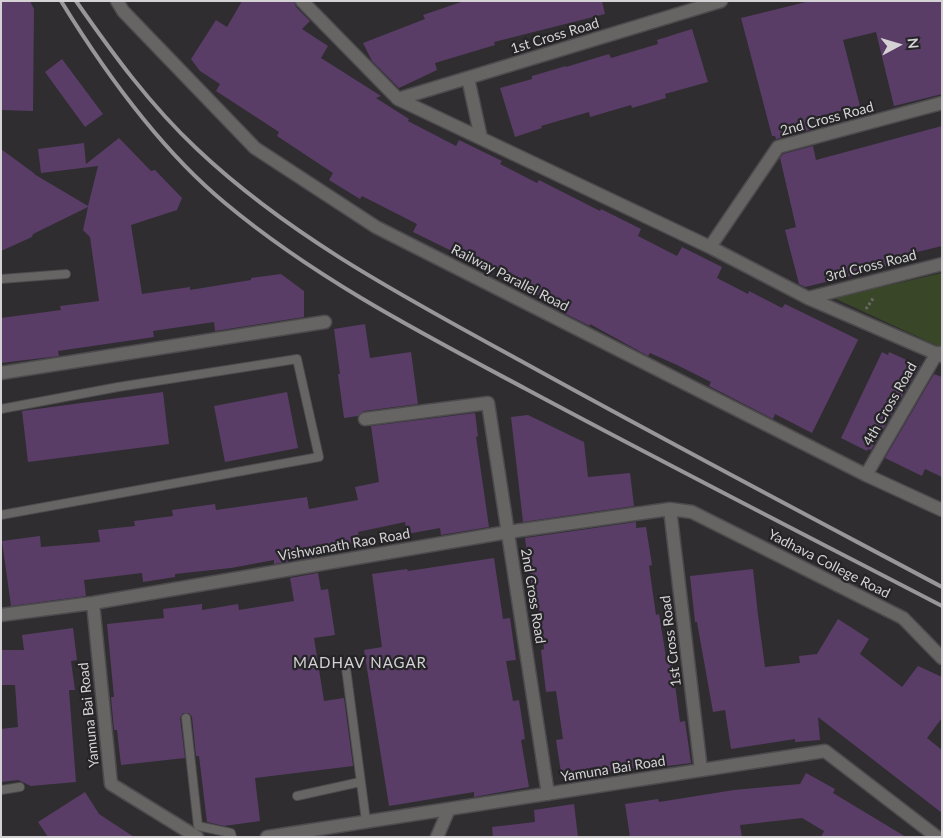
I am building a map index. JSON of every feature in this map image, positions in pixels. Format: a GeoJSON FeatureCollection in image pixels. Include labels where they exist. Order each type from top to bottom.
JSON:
{"type":"FeatureCollection","features":[{"type":"Feature","properties":{"kind":"street","name":"Railway Parallel Road"},"geometry":{"type":"LineString","coordinates":[[117,1],[122,12],[255,148],[376,227],[866,474],[942,510]]}},
{"type":"Feature","properties":{"kind":"street"},"geometry":{"type":"LineString","coordinates":[[302,1],[398,99],[710,247],[808,298],[940,354]]}},
{"type":"Feature","properties":{"kind":"street","name":"1st Cross Road"},"geometry":{"type":"LineString","coordinates":[[398,99],[721,1]]}},
{"type":"Feature","properties":{"kind":"street"},"geometry":{"type":"LineString","coordinates":[[468,78],[481,138]]}},
{"type":"Feature","properties":{"kind":"street","name":"2nd Cross Road"},"geometry":{"type":"LineString","coordinates":[[710,247],[778,147],[942,103]]}},
{"type":"Feature","properties":{"kind":"street","name":"3rd Cross Road"},"geometry":{"type":"LineString","coordinates":[[808,298],[942,264]]}},
{"type":"Feature","properties":{"kind":"street"},"geometry":{"type":"LineString","coordinates":[[1,373],[325,322]]}},
{"type":"Feature","properties":{"kind":"street","name":"4th Cross Road"},"geometry":{"type":"LineString","coordinates":[[866,474],[940,354]]}},
{"type":"Feature","properties":{"kind":"street","name":"2nd Cross Road"},"geometry":{"type":"LineString","coordinates":[[365,418],[488,403],[548,794]]}},
{"type":"Feature","properties":{"kind":"street","name":"1st Cross Road"},"geometry":{"type":"LineString","coordinates":[[670,509],[701,770]]}},
{"type":"Feature","properties":{"kind":"street","name":"Vishwanath Rao Road"},"geometry":{"type":"LineString","coordinates":[[1,615],[93,603],[508,532],[670,509],[692,512]]}},
{"type":"Feature","properties":{"kind":"street","name":"Yadhava College Road"},"geometry":{"type":"LineString","coordinates":[[692,512],[903,618],[942,658]]}},
{"type":"Feature","properties":{"kind":"street","name":"Yamuna Bai Road"},"geometry":{"type":"LineString","coordinates":[[93,603],[111,784],[197,837]]}},
{"type":"Feature","properties":{"kind":"street","name":"Yamuna Bai Road"},"geometry":{"type":"LineString","coordinates":[[267,837],[825,751],[937,837]]}},
{"type":"Feature","properties":{"kind":"street"},"geometry":{"type":"LineString","coordinates":[[437,837],[449,809]]}},
{"type":"Feature","properties":{"kind":"lane"},"geometry":{"type":"LineString","coordinates":[[1,279],[66,274]]}},
{"type":"Feature","properties":{"kind":"lane"},"geometry":{"type":"LineString","coordinates":[[1,409],[118,387],[297,359],[319,457],[1,515]]}},
{"type":"Feature","properties":{"kind":"lane"},"geometry":{"type":"LineString","coordinates":[[346,668],[366,822]]}},
{"type":"Feature","properties":{"kind":"lane"},"geometry":{"type":"LineString","coordinates":[[186,718],[198,826],[231,834],[232,837]]}},
{"type":"Feature","properties":{"kind":"lane"},"geometry":{"type":"LineString","coordinates":[[297,796],[360,782]]}},
{"type":"Feature","properties":{"kind":"lane"},"geometry":{"type":"LineString","coordinates":[[1,790],[20,787]]}},
{"type":"Feature","properties":{"kind":"path"},"geometry":{"type":"LineString","coordinates":[[859,320],[874,297],[884,295]]}},
{"type":"Feature","properties":{"kind":"green space"},"geometry":{"type":"Polygon","coordinates":[[[942,273],[942,348],[834,298],[942,273]]]}},
{"type":"Feature","properties":{"kind":"building"},"geometry":{"type":"Polygon","coordinates":[[[1,1],[30,1],[34,9],[33,111],[1,110],[1,1]]]}},
{"type":"Feature","properties":{"kind":"building"},"geometry":{"type":"Polygon","coordinates":[[[242,1],[294,1],[296,7],[310,21],[302,29],[328,46],[321,58],[381,96],[376,98],[409,119],[408,121],[456,146],[459,140],[502,161],[500,164],[537,183],[539,180],[600,211],[601,209],[641,229],[638,236],[677,256],[682,247],[722,267],[717,278],[748,294],[749,291],[782,308],[785,304],[857,339],[812,433],[775,414],[773,419],[709,386],[711,382],[650,353],[648,356],[590,324],[590,326],[552,307],[554,303],[520,286],[522,282],[458,248],[456,253],[413,232],[417,224],[362,196],[360,199],[329,180],[333,173],[277,136],[279,132],[216,91],[220,84],[200,71],[191,59],[216,20],[227,27],[242,1]]]}},
{"type":"Feature","properties":{"kind":"building"},"geometry":{"type":"Polygon","coordinates":[[[464,1],[602,1],[605,14],[494,42],[495,45],[435,63],[437,70],[399,88],[372,61],[363,43],[425,19],[423,15],[464,1]]]}},
{"type":"Feature","properties":{"kind":"building"},"geometry":{"type":"Polygon","coordinates":[[[810,1],[942,1],[942,94],[894,106],[876,32],[843,40],[860,106],[808,119],[809,130],[776,139],[775,136],[772,136],[741,18],[810,1]]]}},
{"type":"Feature","properties":{"kind":"building"},"geometry":{"type":"Polygon","coordinates":[[[692,29],[708,82],[665,94],[666,98],[632,108],[631,105],[590,117],[589,112],[541,126],[542,128],[515,137],[500,88],[532,79],[532,76],[609,54],[611,58],[658,44],[657,40],[692,29]]]}},
{"type":"Feature","properties":{"kind":"building"},"geometry":{"type":"Polygon","coordinates":[[[62,59],[103,114],[85,127],[45,72],[62,59]]]}},
{"type":"Feature","properties":{"kind":"building"},"geometry":{"type":"Polygon","coordinates":[[[942,126],[942,246],[888,259],[890,265],[859,274],[805,287],[799,284],[785,230],[796,227],[780,158],[783,154],[813,146],[816,160],[942,126]]]}},
{"type":"Feature","properties":{"kind":"building"},"geometry":{"type":"Polygon","coordinates":[[[119,138],[151,171],[155,170],[182,198],[177,210],[131,225],[142,294],[190,287],[190,290],[281,274],[304,291],[304,317],[215,331],[214,322],[153,331],[154,337],[58,351],[59,356],[1,363],[1,318],[61,310],[60,306],[99,301],[90,237],[83,230],[88,207],[1,251],[1,149],[34,174],[88,206],[98,166],[41,173],[38,149],[84,143],[86,164],[119,138]]]}},
{"type":"Feature","properties":{"kind":"building"},"geometry":{"type":"Polygon","coordinates":[[[365,324],[370,358],[411,352],[418,404],[364,411],[358,416],[344,418],[334,329],[365,324]]]}},
{"type":"Feature","properties":{"kind":"building"},"geometry":{"type":"Polygon","coordinates":[[[882,352],[888,355],[889,352],[920,366],[871,450],[868,449],[867,451],[841,438],[882,352]]]}},
{"type":"Feature","properties":{"kind":"building"},"geometry":{"type":"Polygon","coordinates":[[[934,374],[942,377],[942,477],[925,469],[922,476],[885,458],[934,374]]]}},
{"type":"Feature","properties":{"kind":"building"},"geometry":{"type":"Polygon","coordinates":[[[163,392],[169,444],[28,462],[22,411],[163,392]]]}},
{"type":"Feature","properties":{"kind":"building"},"geometry":{"type":"Polygon","coordinates":[[[287,392],[298,448],[225,462],[214,406],[287,392]]]}},
{"type":"Feature","properties":{"kind":"building"},"geometry":{"type":"Polygon","coordinates":[[[475,413],[478,436],[476,437],[489,527],[441,535],[440,528],[407,534],[405,522],[358,532],[360,542],[315,549],[316,557],[274,564],[274,560],[231,568],[175,574],[175,577],[143,582],[142,573],[84,580],[86,596],[11,606],[2,541],[40,536],[41,547],[100,542],[98,530],[135,526],[134,521],[173,516],[172,510],[215,504],[216,510],[307,497],[309,509],[358,500],[355,487],[379,482],[371,426],[475,413]]]}},
{"type":"Feature","properties":{"kind":"building"},"geometry":{"type":"Polygon","coordinates":[[[528,415],[584,442],[588,477],[630,473],[634,506],[523,522],[511,417],[528,415]]]}},
{"type":"Feature","properties":{"kind":"building"},"geometry":{"type":"Polygon","coordinates":[[[636,522],[636,528],[646,527],[652,565],[649,566],[656,615],[659,614],[667,663],[672,662],[680,722],[685,721],[691,763],[660,767],[660,764],[562,779],[556,740],[563,739],[556,691],[546,692],[541,650],[544,649],[537,595],[533,596],[525,538],[636,522]]]}},
{"type":"Feature","properties":{"kind":"building"},"geometry":{"type":"Polygon","coordinates":[[[494,558],[503,619],[510,618],[516,660],[506,661],[513,701],[519,700],[525,739],[521,740],[529,787],[474,797],[474,792],[389,806],[364,650],[382,647],[372,574],[407,569],[408,571],[494,558]]]}},
{"type":"Feature","properties":{"kind":"building"},"geometry":{"type":"Polygon","coordinates":[[[753,569],[765,667],[800,663],[799,656],[817,654],[838,619],[869,639],[860,654],[902,687],[918,666],[942,677],[942,718],[927,738],[942,750],[942,813],[818,717],[820,740],[795,742],[795,739],[731,749],[725,710],[713,712],[697,622],[695,622],[690,576],[753,569]]]}},
{"type":"Feature","properties":{"kind":"building"},"geometry":{"type":"Polygon","coordinates":[[[318,573],[321,590],[328,589],[335,635],[314,638],[324,701],[344,698],[353,766],[255,778],[260,821],[224,826],[207,822],[199,756],[196,756],[192,717],[189,713],[183,713],[180,718],[185,758],[121,765],[117,730],[114,730],[111,697],[114,697],[107,624],[164,618],[163,609],[202,604],[202,610],[238,604],[239,610],[294,601],[290,578],[318,573]]]}},
{"type":"Feature","properties":{"kind":"building"},"geometry":{"type":"Polygon","coordinates":[[[73,628],[77,660],[71,661],[75,690],[69,690],[76,782],[31,786],[18,780],[1,782],[1,729],[18,727],[15,685],[1,685],[1,650],[24,650],[22,635],[73,628]]]}},
{"type":"Feature","properties":{"kind":"building"},"geometry":{"type":"Polygon","coordinates":[[[806,773],[835,789],[833,793],[906,837],[821,837],[824,831],[802,818],[740,825],[742,837],[630,837],[625,804],[658,799],[659,802],[734,790],[800,784],[806,773]]]}},
{"type":"Feature","properties":{"kind":"building"},"geometry":{"type":"Polygon","coordinates":[[[85,792],[99,814],[134,837],[48,837],[38,822],[85,792]]]}},
{"type":"Feature","properties":{"kind":"building"},"geometry":{"type":"Polygon","coordinates":[[[574,804],[578,837],[493,837],[492,827],[535,822],[534,810],[574,804]]]}},
{"type":"Feature","properties":{"kind":"railway"},"geometry":{"type":"LineString","coordinates":[[61,1],[115,82],[157,135],[179,159],[225,203],[260,231],[296,256],[333,281],[409,326],[630,444],[942,606]]}},
{"type":"Feature","properties":{"kind":"railway"},"geometry":{"type":"LineString","coordinates":[[76,1],[163,115],[233,181],[311,239],[394,290],[478,338],[942,587]]}},
{"type":"Feature","properties":{"kind":"district","name":"MADHAV NAGAR"},"geometry":{"type":"Point","coordinates":[360,663]}}]}
